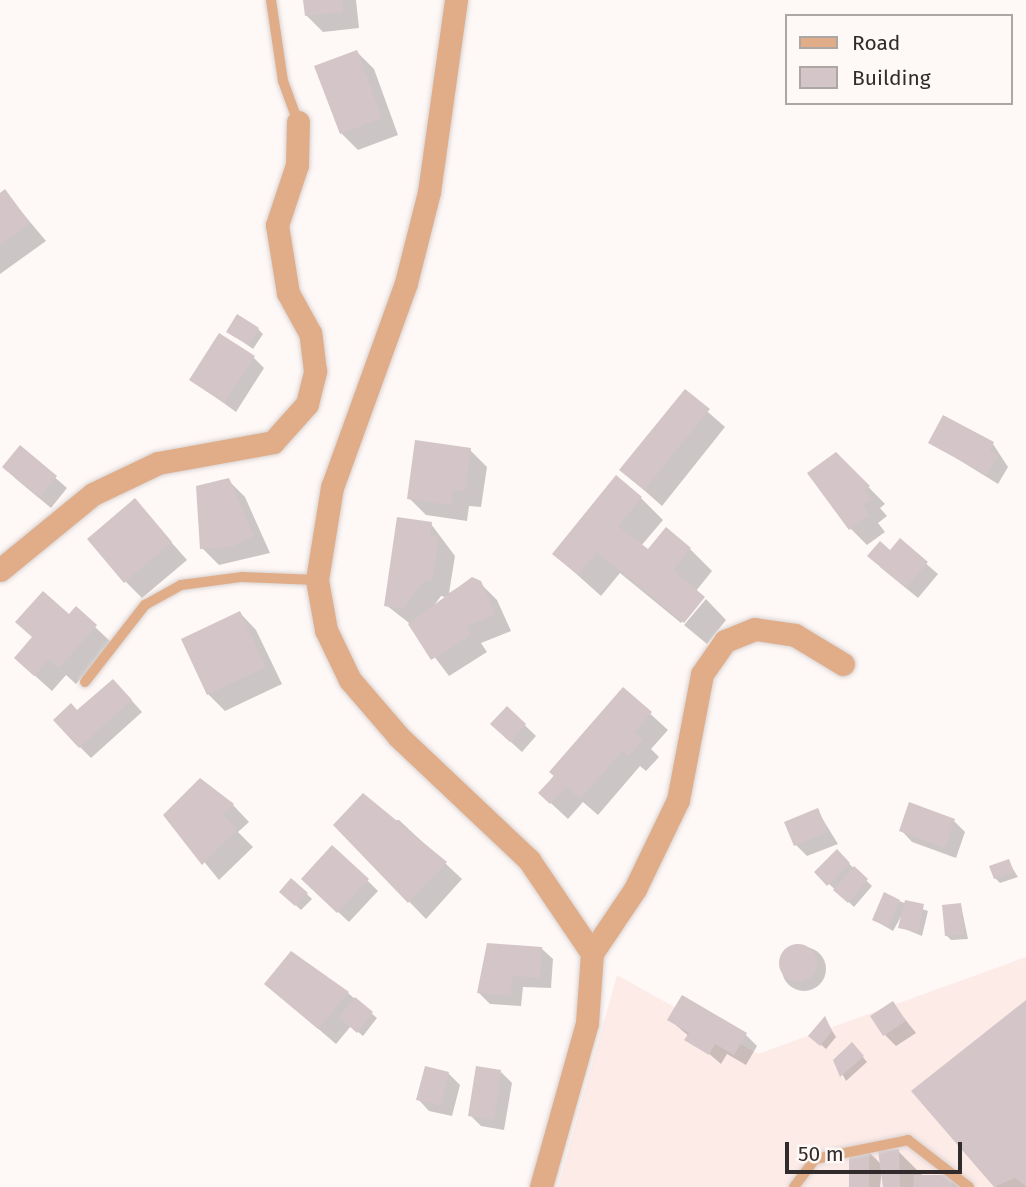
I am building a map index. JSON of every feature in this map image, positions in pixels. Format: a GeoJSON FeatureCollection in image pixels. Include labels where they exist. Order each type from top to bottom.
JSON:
{"type":"FeatureCollection","features":[{"type":"Feature","properties":{"kind":"street"},"geometry":{"type":"LineString","coordinates":[[456,0],[429,192],[406,284],[332,487],[317,580],[326,630],[350,680],[399,737],[529,860],[592,953]]}},
{"type":"Feature","properties":{"kind":"street"},"geometry":{"type":"LineString","coordinates":[[0,570],[93,494],[158,463],[273,442],[307,404],[315,371],[310,333],[288,293],[277,225],[297,164],[298,122]]}},
{"type":"Feature","properties":{"kind":"street"},"geometry":{"type":"LineString","coordinates":[[541,1187],[587,1023],[592,953],[635,889],[678,800],[702,674],[725,641],[755,629],[795,635],[843,664]]}},
{"type":"Feature","properties":{"kind":"lane"},"geometry":{"type":"LineString","coordinates":[[271,0],[283,80],[298,122]]}},
{"type":"Feature","properties":{"kind":"lane"},"geometry":{"type":"LineString","coordinates":[[85,682],[145,605],[181,585],[242,577],[317,580]]}},
{"type":"Feature","properties":{"kind":"lane"},"geometry":{"type":"LineString","coordinates":[[794,1187],[815,1159],[908,1140],[969,1187]]}},
{"type":"Feature","properties":{"kind":"shaded area"},"geometry":{"type":"Polygon","coordinates":[[[1026,957],[1026,1187],[558,1187],[617,975],[758,1054],[1026,957]]]}},
{"type":"Feature","properties":{"kind":"building"},"geometry":{"type":"Polygon","coordinates":[[[303,0],[342,0],[343,12],[305,16],[303,0]]]}},
{"type":"Feature","properties":{"kind":"building"},"geometry":{"type":"Polygon","coordinates":[[[357,50],[382,118],[340,134],[314,66],[357,50]]]}},
{"type":"Feature","properties":{"kind":"building"},"geometry":{"type":"Polygon","coordinates":[[[5,189],[30,223],[0,245],[0,193],[5,189]]]}},
{"type":"Feature","properties":{"kind":"building"},"geometry":{"type":"Polygon","coordinates":[[[237,314],[259,328],[248,345],[226,332],[237,314]]]}},
{"type":"Feature","properties":{"kind":"building"},"geometry":{"type":"Polygon","coordinates":[[[219,333],[255,356],[224,403],[189,380],[219,333]]]}},
{"type":"Feature","properties":{"kind":"building"},"geometry":{"type":"Polygon","coordinates":[[[685,389],[710,409],[644,490],[619,470],[685,389]]]}},
{"type":"Feature","properties":{"kind":"building"},"geometry":{"type":"Polygon","coordinates":[[[943,415],[994,442],[990,451],[998,455],[987,475],[928,443],[943,415]]]}},
{"type":"Feature","properties":{"kind":"building"},"geometry":{"type":"Polygon","coordinates":[[[415,440],[471,448],[465,491],[453,490],[451,505],[407,499],[415,440]]]}},
{"type":"Feature","properties":{"kind":"building"},"geometry":{"type":"Polygon","coordinates":[[[20,445],[57,476],[39,498],[2,467],[20,445]]]}},
{"type":"Feature","properties":{"kind":"building"},"geometry":{"type":"Polygon","coordinates":[[[836,452],[870,486],[865,490],[872,499],[863,505],[870,515],[849,530],[807,473],[836,452]]]}},
{"type":"Feature","properties":{"kind":"building"},"geometry":{"type":"Polygon","coordinates":[[[616,475],[642,497],[618,526],[648,549],[666,527],[691,548],[673,570],[705,597],[684,623],[597,552],[578,575],[552,554],[616,475]]]}},
{"type":"Feature","properties":{"kind":"building"},"geometry":{"type":"Polygon","coordinates":[[[229,478],[254,536],[232,547],[200,549],[196,486],[229,478]]]}},
{"type":"Feature","properties":{"kind":"building"},"geometry":{"type":"Polygon","coordinates":[[[135,498],[172,542],[124,583],[87,539],[135,498]]]}},
{"type":"Feature","properties":{"kind":"building"},"geometry":{"type":"Polygon","coordinates":[[[397,517],[432,522],[430,536],[439,537],[432,582],[424,581],[403,609],[384,606],[397,517]]]}},
{"type":"Feature","properties":{"kind":"building"},"geometry":{"type":"Polygon","coordinates":[[[900,538],[928,562],[906,588],[867,556],[880,541],[890,550],[900,538]]]}},
{"type":"Feature","properties":{"kind":"building"},"geometry":{"type":"Polygon","coordinates":[[[472,577],[481,581],[496,615],[466,626],[471,635],[431,660],[408,624],[472,577]]]}},
{"type":"Feature","properties":{"kind":"building"},"geometry":{"type":"Polygon","coordinates":[[[43,591],[69,614],[76,606],[97,625],[59,668],[49,659],[34,676],[14,658],[32,637],[15,622],[43,591]]]}},
{"type":"Feature","properties":{"kind":"building"},"geometry":{"type":"Polygon","coordinates":[[[240,611],[266,667],[207,695],[181,639],[240,611]]]}},
{"type":"Feature","properties":{"kind":"building"},"geometry":{"type":"Polygon","coordinates":[[[113,679],[132,700],[79,748],[53,720],[71,703],[77,710],[113,679]]]}},
{"type":"Feature","properties":{"kind":"building"},"geometry":{"type":"Polygon","coordinates":[[[623,687],[652,712],[635,732],[643,740],[628,756],[623,751],[580,799],[566,787],[550,804],[538,793],[554,776],[549,772],[623,687]]]}},
{"type":"Feature","properties":{"kind":"building"},"geometry":{"type":"Polygon","coordinates":[[[507,706],[526,724],[510,742],[490,724],[507,706]]]}},
{"type":"Feature","properties":{"kind":"building"},"geometry":{"type":"Polygon","coordinates":[[[200,778],[234,804],[223,815],[237,829],[202,865],[163,815],[200,778]]]}},
{"type":"Feature","properties":{"kind":"building"},"geometry":{"type":"Polygon","coordinates":[[[363,793],[447,862],[408,903],[333,825],[363,793]]]}},
{"type":"Feature","properties":{"kind":"building"},"geometry":{"type":"Polygon","coordinates":[[[909,802],[955,819],[945,848],[899,831],[909,802]]]}},
{"type":"Feature","properties":{"kind":"building"},"geometry":{"type":"Polygon","coordinates":[[[818,808],[828,832],[794,846],[784,822],[818,808]]]}},
{"type":"Feature","properties":{"kind":"building"},"geometry":{"type":"Polygon","coordinates":[[[332,845],[369,879],[337,913],[301,879],[332,845]]]}},
{"type":"Feature","properties":{"kind":"building"},"geometry":{"type":"Polygon","coordinates":[[[837,849],[850,863],[827,886],[814,872],[837,849]]]}},
{"type":"Feature","properties":{"kind":"building"},"geometry":{"type":"Polygon","coordinates":[[[1009,859],[1014,872],[994,879],[989,866],[1009,859]]]}},
{"type":"Feature","properties":{"kind":"building"},"geometry":{"type":"Polygon","coordinates":[[[854,866],[868,879],[848,903],[833,890],[854,866]]]}},
{"type":"Feature","properties":{"kind":"building"},"geometry":{"type":"Polygon","coordinates":[[[291,878],[308,893],[295,906],[279,892],[291,878]]]}},
{"type":"Feature","properties":{"kind":"building"},"geometry":{"type":"Polygon","coordinates":[[[884,892],[900,900],[888,927],[872,920],[884,892]]]}},
{"type":"Feature","properties":{"kind":"building"},"geometry":{"type":"Polygon","coordinates":[[[905,900],[924,904],[918,932],[898,928],[905,900]]]}},
{"type":"Feature","properties":{"kind":"building"},"geometry":{"type":"Polygon","coordinates":[[[961,903],[964,934],[945,936],[942,905],[961,903]]]}},
{"type":"Feature","properties":{"kind":"building"},"geometry":{"type":"Polygon","coordinates":[[[487,943],[542,947],[540,978],[512,976],[511,996],[477,993],[487,943]]]}},
{"type":"Feature","properties":{"kind":"building"},"geometry":{"type":"Polygon","coordinates":[[[798,944],[812,949],[817,963],[812,977],[798,982],[784,977],[779,963],[784,949],[798,944]]]}},
{"type":"Feature","properties":{"kind":"building"},"geometry":{"type":"Polygon","coordinates":[[[291,951],[349,992],[318,1029],[264,984],[291,951]]]}},
{"type":"Feature","properties":{"kind":"building"},"geometry":{"type":"Polygon","coordinates":[[[682,995],[747,1033],[734,1055],[715,1044],[709,1055],[684,1040],[689,1033],[667,1020],[682,995]]]}},
{"type":"Feature","properties":{"kind":"building"},"geometry":{"type":"Polygon","coordinates":[[[355,997],[373,1012],[357,1033],[339,1017],[355,997]]]}},
{"type":"Feature","properties":{"kind":"building"},"geometry":{"type":"Polygon","coordinates":[[[1026,1000],[1026,1187],[1015,1178],[994,1187],[911,1091],[1026,1000]]]}},
{"type":"Feature","properties":{"kind":"building"},"geometry":{"type":"Polygon","coordinates":[[[893,1001],[906,1021],[883,1036],[870,1016],[893,1001]]]}},
{"type":"Feature","properties":{"kind":"building"},"geometry":{"type":"Polygon","coordinates":[[[825,1016],[832,1031],[820,1046],[808,1036],[825,1016]]]}},
{"type":"Feature","properties":{"kind":"building"},"geometry":{"type":"Polygon","coordinates":[[[852,1042],[864,1056],[840,1077],[833,1060],[852,1042]]]}},
{"type":"Feature","properties":{"kind":"building"},"geometry":{"type":"Polygon","coordinates":[[[425,1066],[449,1072],[441,1106],[416,1100],[425,1066]]]}},
{"type":"Feature","properties":{"kind":"building"},"geometry":{"type":"Polygon","coordinates":[[[476,1066],[501,1070],[494,1120],[468,1116],[476,1066]]]}},
{"type":"Feature","properties":{"kind":"building"},"geometry":{"type":"Polygon","coordinates":[[[869,1149],[869,1187],[849,1187],[849,1158],[869,1149]]]}},
{"type":"Feature","properties":{"kind":"building"},"geometry":{"type":"Polygon","coordinates":[[[899,1149],[900,1187],[883,1187],[878,1150],[899,1149]]]}},
{"type":"Feature","properties":{"kind":"building"},"geometry":{"type":"Polygon","coordinates":[[[914,1175],[951,1175],[953,1187],[913,1187],[914,1175]]]}}]}
